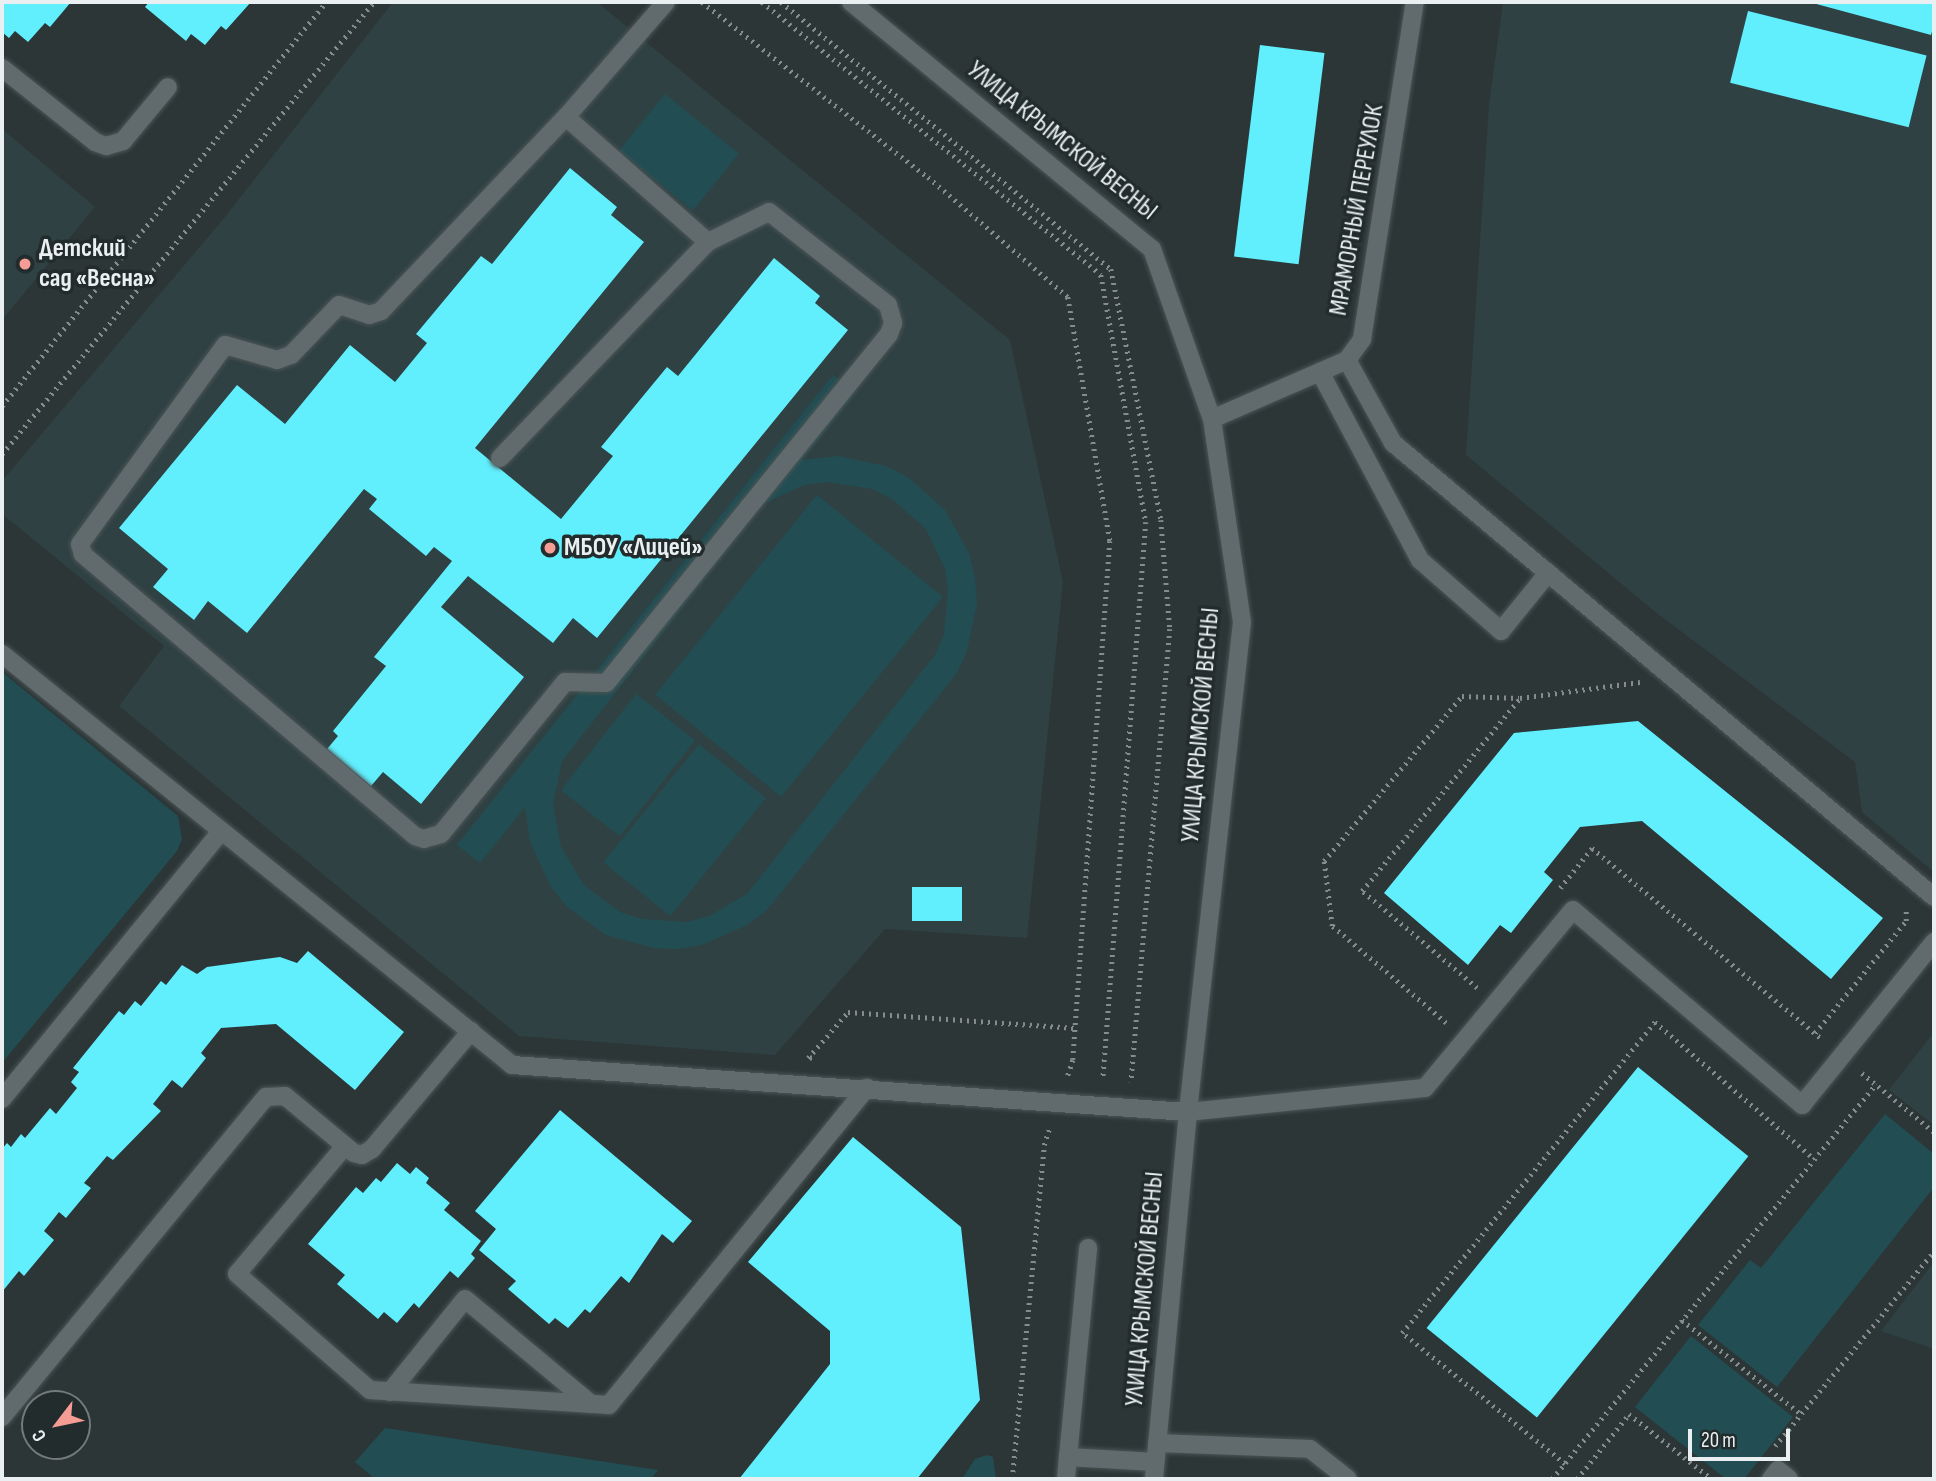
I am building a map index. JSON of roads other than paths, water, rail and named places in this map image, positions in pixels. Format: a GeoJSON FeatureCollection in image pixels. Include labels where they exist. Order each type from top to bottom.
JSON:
{"type":"FeatureCollection","features":[{"type":"Feature","properties":{"kind":"street"},"geometry":{"type":"LineString","coordinates":[[500,458],[708,242],[769,212],[888,305],[892,323],[889,334],[606,683],[565,682],[441,834],[424,839],[415,836],[83,554],[80,544],[225,345],[277,360],[291,355],[340,305],[369,315],[381,311],[566,117],[666,2]]}},
{"type":"Feature","properties":{"kind":"street","name":"УЛИЦА КРЫМСКОЙ ВЕСНЫ"},"geometry":{"type":"LineString","coordinates":[[850,2],[1152,249],[1212,419],[1242,622],[1188,1112],[1154,1471]]}},
{"type":"Feature","properties":{"kind":"street","name":"МРАМОРНЫЙ ПЕРЕУЛОК"},"geometry":{"type":"LineString","coordinates":[[1347,360],[1362,338],[1415,2]]}},
{"type":"Feature","properties":{"kind":"street"},"geometry":{"type":"LineString","coordinates":[[2,68],[94,142],[106,146],[123,141],[168,87]]}},
{"type":"Feature","properties":{"kind":"street"},"geometry":{"type":"LineString","coordinates":[[566,117],[708,242]]}},
{"type":"Feature","properties":{"kind":"street"},"geometry":{"type":"LineString","coordinates":[[1212,419],[1347,360],[1393,443],[1934,897]]}},
{"type":"Feature","properties":{"kind":"street"},"geometry":{"type":"LineString","coordinates":[[1320,372],[1420,560],[1501,631],[1548,573]]}},
{"type":"Feature","properties":{"kind":"street"},"geometry":{"type":"LineString","coordinates":[[2,654],[512,1065],[1059,1100],[1188,1112],[1425,1088],[1573,910],[1802,1105],[1934,942]]}},
{"type":"Feature","properties":{"kind":"street"},"geometry":{"type":"LineString","coordinates":[[2,1099],[221,831]]}},
{"type":"Feature","properties":{"kind":"street"},"geometry":{"type":"LineString","coordinates":[[2,1418],[266,1097],[285,1096],[345,1146],[362,1155],[372,1150],[471,1031]]}},
{"type":"Feature","properties":{"kind":"street"},"geometry":{"type":"LineString","coordinates":[[345,1146],[237,1274],[370,1390],[609,1405],[867,1088]]}},
{"type":"Feature","properties":{"kind":"street"},"geometry":{"type":"LineString","coordinates":[[1066,1479],[1088,1248]]}},
{"type":"Feature","properties":{"kind":"street"},"geometry":{"type":"LineString","coordinates":[[390,1391],[465,1299],[592,1404]]}},
{"type":"Feature","properties":{"kind":"street"},"geometry":{"type":"LineString","coordinates":[[1157,1443],[1310,1449],[1348,1479]]}},
{"type":"Feature","properties":{"kind":"street"},"geometry":{"type":"LineString","coordinates":[[1068,1457],[1154,1471]]}},
{"type":"Feature","properties":{"kind":"street"},"geometry":{"type":"LineString","coordinates":[[1771,1479],[1778,1470],[1789,1479]]}},
{"type":"Feature","properties":{"kind":"place","name":"Детский сад «Весна»"},"geometry":{"type":"Point","coordinates":[25,264]}},
{"type":"Feature","properties":{"kind":"place","name":"МБОУ «Лицей»"},"geometry":{"type":"Point","coordinates":[550,548]}}]}
